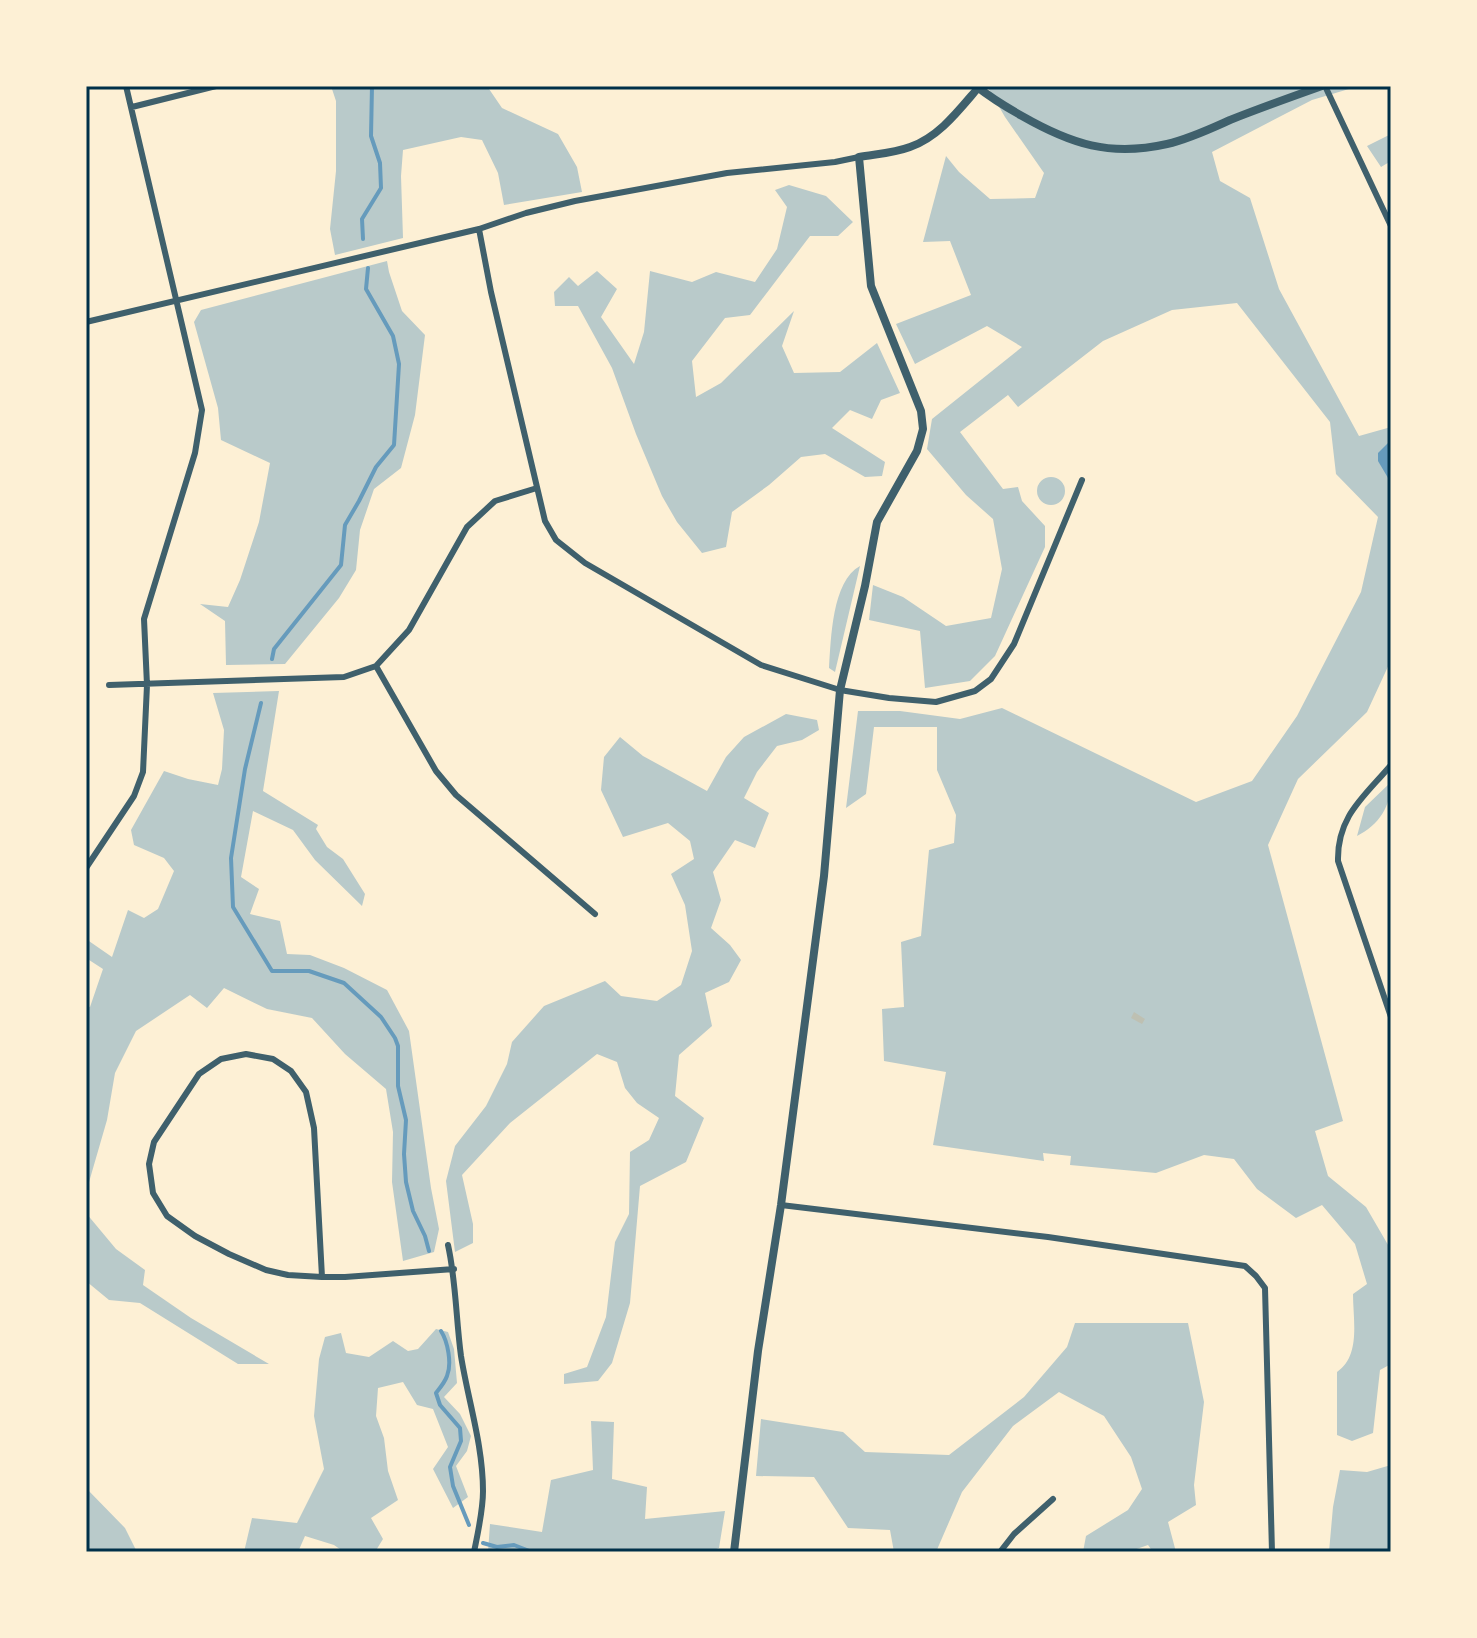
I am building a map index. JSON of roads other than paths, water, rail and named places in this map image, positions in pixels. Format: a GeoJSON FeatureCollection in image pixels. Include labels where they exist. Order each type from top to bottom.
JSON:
{"type":"FeatureCollection","features":[{"type":"Feature","properties":{"kind":"street"},"geometry":{"type":"LineString","coordinates":[[86,868],[134,796],[143,772],[147,685],[144,619],[195,453],[202,410],[126,86]]}},
{"type":"Feature","properties":{"kind":"street"},"geometry":{"type":"LineString","coordinates":[[132,107],[216,86]]}},
{"type":"Feature","properties":{"kind":"street"},"geometry":{"type":"LineString","coordinates":[[86,322],[479,229],[575,201],[727,173],[835,162],[908,148],[924,141],[954,116],[977,87],[1068,140],[1116,149],[1143,148],[1192,137],[1323,86],[1391,226]]}},
{"type":"Feature","properties":{"kind":"street"},"geometry":{"type":"LineString","coordinates":[[734,1552],[758,1351],[781,1205],[824,876],[840,690],[877,522],[917,451],[923,429],[921,411],[871,286],[859,157]]}},
{"type":"Feature","properties":{"kind":"street"},"geometry":{"type":"LineString","coordinates":[[479,229],[545,521],[556,540],[585,563],[761,665],[840,690],[889,698],[936,702],[975,691],[991,679],[1014,644],[1082,480]]}},
{"type":"Feature","properties":{"kind":"street"},"geometry":{"type":"LineString","coordinates":[[109,685],[344,677],[376,666],[409,630],[467,527],[495,501],[537,488]]}},
{"type":"Feature","properties":{"kind":"street"},"geometry":{"type":"LineString","coordinates":[[376,666],[436,771],[456,795],[595,914]]}},
{"type":"Feature","properties":{"kind":"street"},"geometry":{"type":"LineString","coordinates":[[1391,765],[1348,817],[1338,844],[1338,861],[1391,1017]]}},
{"type":"Feature","properties":{"kind":"street"},"geometry":{"type":"LineString","coordinates":[[322,1277],[314,1128],[306,1092],[291,1071],[273,1059],[246,1054],[221,1059],[199,1074],[154,1142],[149,1164],[153,1193],[167,1216],[195,1236],[229,1254],[266,1270],[288,1275],[322,1277],[345,1277],[454,1269]]}},
{"type":"Feature","properties":{"kind":"street"},"geometry":{"type":"LineString","coordinates":[[781,1205],[1048,1237],[1245,1266],[1265,1288],[1272,1552]]}},
{"type":"Feature","properties":{"kind":"street"},"geometry":{"type":"LineString","coordinates":[[448,1245],[454,1269],[461,1355],[482,1466],[481,1513],[474,1552]]}},
{"type":"Feature","properties":{"kind":"street"},"geometry":{"type":"LineString","coordinates":[[1000,1552],[1014,1534],[1053,1499]]}},
{"type":"Feature","properties":{"kind":"water"},"geometry":{"type":"Polygon","coordinates":[[[1391,440],[1391,483],[1378,461],[1378,453],[1391,440]]]}},
{"type":"Feature","properties":{"kind":"waterway"},"geometry":{"type":"LineString","coordinates":[[363,239],[362,219],[381,188],[380,163],[371,136],[372,86]]}},
{"type":"Feature","properties":{"kind":"waterway"},"geometry":{"type":"LineString","coordinates":[[272,659],[274,649],[341,565],[345,525],[376,467],[394,445],[399,364],[393,336],[366,289],[368,268]]}},
{"type":"Feature","properties":{"kind":"waterway"},"geometry":{"type":"LineString","coordinates":[[261,703],[245,769],[231,858],[233,907],[272,971],[309,971],[344,983],[381,1017],[395,1038],[398,1046],[398,1086],[406,1120],[406,1182],[413,1211],[429,1251]]}},
{"type":"Feature","properties":{"kind":"waterway"},"geometry":{"type":"LineString","coordinates":[[441,1331],[449,1365],[446,1378],[436,1393],[440,1405],[460,1428],[461,1441],[450,1467],[453,1486],[469,1525]]}},
{"type":"Feature","properties":{"kind":"waterway"},"geometry":{"type":"LineString","coordinates":[[483,1543],[497,1547],[514,1545],[532,1552]]}}]}
